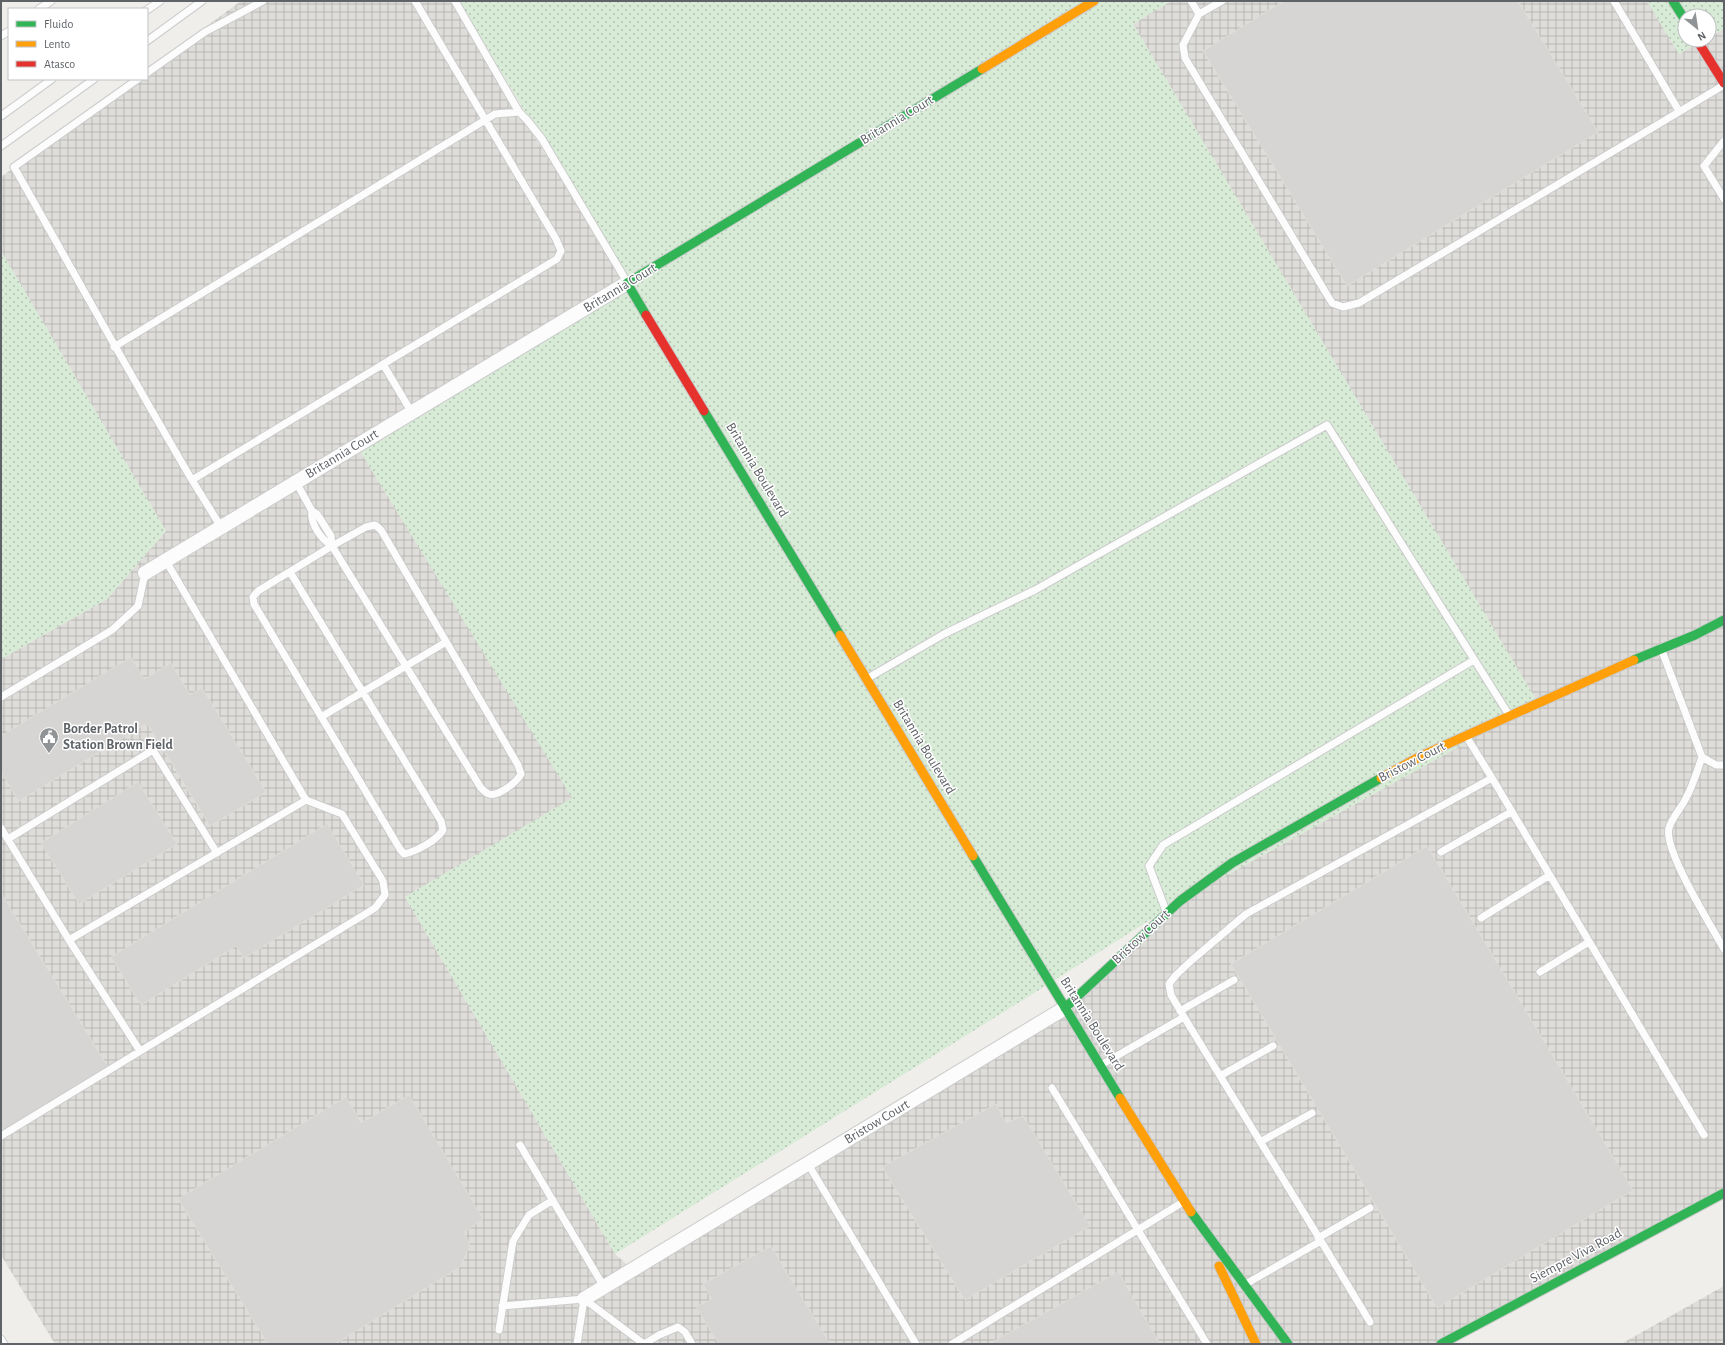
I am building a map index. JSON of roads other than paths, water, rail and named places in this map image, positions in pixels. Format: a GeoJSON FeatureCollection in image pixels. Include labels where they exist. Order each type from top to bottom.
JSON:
{"type":"FeatureCollection","features":[{"type":"Feature","properties":{"kind":"street","name":"Britannia Court"},"geometry":{"type":"LineString","coordinates":[[145,573],[1094,1]]}},
{"type":"Feature","properties":{"kind":"street"},"geometry":{"type":"LineString","coordinates":[[1702,48],[1724,84]]}},
{"type":"Feature","properties":{"kind":"street","name":"Britannia Boulevard"},"geometry":{"type":"LineString","coordinates":[[627,283],[1065,1008],[1184,1201],[1199,1225],[1288,1344]]}},
{"type":"Feature","properties":{"kind":"street","name":"Bristow Court"},"geometry":{"type":"LineString","coordinates":[[584,1300],[1065,1008],[1180,900],[1232,863],[1421,756],[1695,635],[1724,620]]}},
{"type":"Feature","properties":{"kind":"street","name":"Siempre Viva Road"},"geometry":{"type":"LineString","coordinates":[[1441,1344],[1724,1193]]}},
{"type":"Feature","properties":{"kind":"street","name":"Britannia Boulevard"},"geometry":{"type":"LineString","coordinates":[[1199,1225],[1256,1344]]}},
{"type":"Feature","properties":{"kind":"lane"},"geometry":{"type":"LineString","coordinates":[[40,8],[51,1]]}},
{"type":"Feature","properties":{"kind":"lane"},"geometry":{"type":"LineString","coordinates":[[148,9],[160,1]]}},
{"type":"Feature","properties":{"kind":"lane"},"geometry":{"type":"LineString","coordinates":[[148,40],[202,1]]}},
{"type":"Feature","properties":{"kind":"lane"},"geometry":{"type":"LineString","coordinates":[[148,72],[205,32],[263,1]]}},
{"type":"Feature","properties":{"kind":"lane"},"geometry":{"type":"LineString","coordinates":[[192,480],[557,259],[561,251],[556,239],[415,1]]}},
{"type":"Feature","properties":{"kind":"lane"},"geometry":{"type":"LineString","coordinates":[[455,1],[519,112],[542,139],[627,283]]}},
{"type":"Feature","properties":{"kind":"lane"},"geometry":{"type":"LineString","coordinates":[[1191,1],[1199,14]]}},
{"type":"Feature","properties":{"kind":"lane"},"geometry":{"type":"LineString","coordinates":[[1222,1],[1199,14],[1183,45],[1185,58],[1332,303],[1343,307],[1359,303],[1724,84]]}},
{"type":"Feature","properties":{"kind":"lane"},"geometry":{"type":"LineString","coordinates":[[1614,1],[1679,111]]}},
{"type":"Feature","properties":{"kind":"lane"},"geometry":{"type":"LineString","coordinates":[[1,116],[51,80]]}},
{"type":"Feature","properties":{"kind":"lane"},"geometry":{"type":"LineString","coordinates":[[1,146],[93,80]]}},
{"type":"Feature","properties":{"kind":"lane"},"geometry":{"type":"LineString","coordinates":[[137,80],[14,167],[98,314],[114,347],[221,527]]}},
{"type":"Feature","properties":{"kind":"lane"},"geometry":{"type":"LineString","coordinates":[[114,347],[495,114],[519,112]]}},
{"type":"Feature","properties":{"kind":"lane"},"geometry":{"type":"LineString","coordinates":[[1724,141],[1704,166],[1724,199]]}},
{"type":"Feature","properties":{"kind":"lane"},"geometry":{"type":"LineString","coordinates":[[383,364],[412,412]]}},
{"type":"Feature","properties":{"kind":"lane"},"geometry":{"type":"LineString","coordinates":[[866,679],[944,634],[1035,590],[1327,425],[1510,716]]}},
{"type":"Feature","properties":{"kind":"lane"},"geometry":{"type":"LineString","coordinates":[[290,572],[441,821],[443,830],[439,836],[411,852],[404,854],[254,604],[253,597],[258,591],[332,546],[366,527],[375,525],[381,530],[518,764],[521,774],[517,780],[496,794],[489,794],[480,788],[332,546],[323,541],[311,518],[312,511],[296,482]]}},
{"type":"Feature","properties":{"kind":"lane"},"geometry":{"type":"LineString","coordinates":[[1,1136],[375,908],[385,895],[383,881],[342,814],[306,800],[166,561]]}},
{"type":"Feature","properties":{"kind":"lane"},"geometry":{"type":"LineString","coordinates":[[1,697],[112,630],[138,606],[145,573]]}},
{"type":"Feature","properties":{"kind":"lane"},"geometry":{"type":"LineString","coordinates":[[321,717],[446,642]]}},
{"type":"Feature","properties":{"kind":"lane"},"geometry":{"type":"LineString","coordinates":[[1661,649],[1702,757],[1696,777],[1685,800],[1673,817],[1668,830],[1668,839],[1679,868],[1724,949]]}},
{"type":"Feature","properties":{"kind":"lane"},"geometry":{"type":"LineString","coordinates":[[1167,913],[1149,866],[1163,845],[1474,660]]}},
{"type":"Feature","properties":{"kind":"lane"},"geometry":{"type":"LineString","coordinates":[[1466,735],[1704,1135]]}},
{"type":"Feature","properties":{"kind":"lane"},"geometry":{"type":"LineString","coordinates":[[8,839],[153,750],[216,853]]}},
{"type":"Feature","properties":{"kind":"lane"},"geometry":{"type":"LineString","coordinates":[[1702,757],[1716,765],[1724,765]]}},
{"type":"Feature","properties":{"kind":"lane"},"geometry":{"type":"LineString","coordinates":[[1370,1322],[1182,1014],[1171,995],[1169,984],[1192,960],[1246,914],[1492,778]]}},
{"type":"Feature","properties":{"kind":"lane"},"geometry":{"type":"LineString","coordinates":[[69,940],[306,800]]}},
{"type":"Feature","properties":{"kind":"lane"},"geometry":{"type":"LineString","coordinates":[[1441,852],[1512,812]]}},
{"type":"Feature","properties":{"kind":"lane"},"geometry":{"type":"LineString","coordinates":[[1,828],[69,940],[140,1051]]}},
{"type":"Feature","properties":{"kind":"lane"},"geometry":{"type":"LineString","coordinates":[[1481,918],[1550,876]]}},
{"type":"Feature","properties":{"kind":"lane"},"geometry":{"type":"LineString","coordinates":[[1540,972],[1589,942]]}},
{"type":"Feature","properties":{"kind":"lane"},"geometry":{"type":"LineString","coordinates":[[1100,1065],[1234,980]]}},
{"type":"Feature","properties":{"kind":"lane"},"geometry":{"type":"LineString","coordinates":[[1220,1076],[1273,1046]]}},
{"type":"Feature","properties":{"kind":"lane"},"geometry":{"type":"LineString","coordinates":[[1052,1088],[1207,1344]]}},
{"type":"Feature","properties":{"kind":"lane"},"geometry":{"type":"LineString","coordinates":[[1260,1142],[1312,1112]]}},
{"type":"Feature","properties":{"kind":"lane"},"geometry":{"type":"LineString","coordinates":[[520,1145],[604,1287]]}},
{"type":"Feature","properties":{"kind":"lane"},"geometry":{"type":"LineString","coordinates":[[808,1164],[916,1344]]}},
{"type":"Feature","properties":{"kind":"lane"},"geometry":{"type":"LineString","coordinates":[[499,1330],[513,1241],[530,1215],[553,1200]]}},
{"type":"Feature","properties":{"kind":"lane"},"geometry":{"type":"LineString","coordinates":[[952,1344],[1184,1201]]}},
{"type":"Feature","properties":{"kind":"lane"},"geometry":{"type":"LineString","coordinates":[[1244,1285],[1370,1208]]}},
{"type":"Feature","properties":{"kind":"lane"},"geometry":{"type":"LineString","coordinates":[[502,1306],[584,1300],[644,1344],[659,1335],[678,1327],[685,1332],[692,1344]]}},
{"type":"Feature","properties":{"kind":"lane"},"geometry":{"type":"LineString","coordinates":[[577,1344],[584,1300]]}},
{"type":"Feature","properties":{"kind":"lane"},"geometry":{"type":"LineString","coordinates":[[1,1339],[4,1344]]}},
{"type":"Feature","properties":{"kind":"place","name":"Border Patrol Station Brown Field"},"geometry":{"type":"Point","coordinates":[49,754]}}]}
